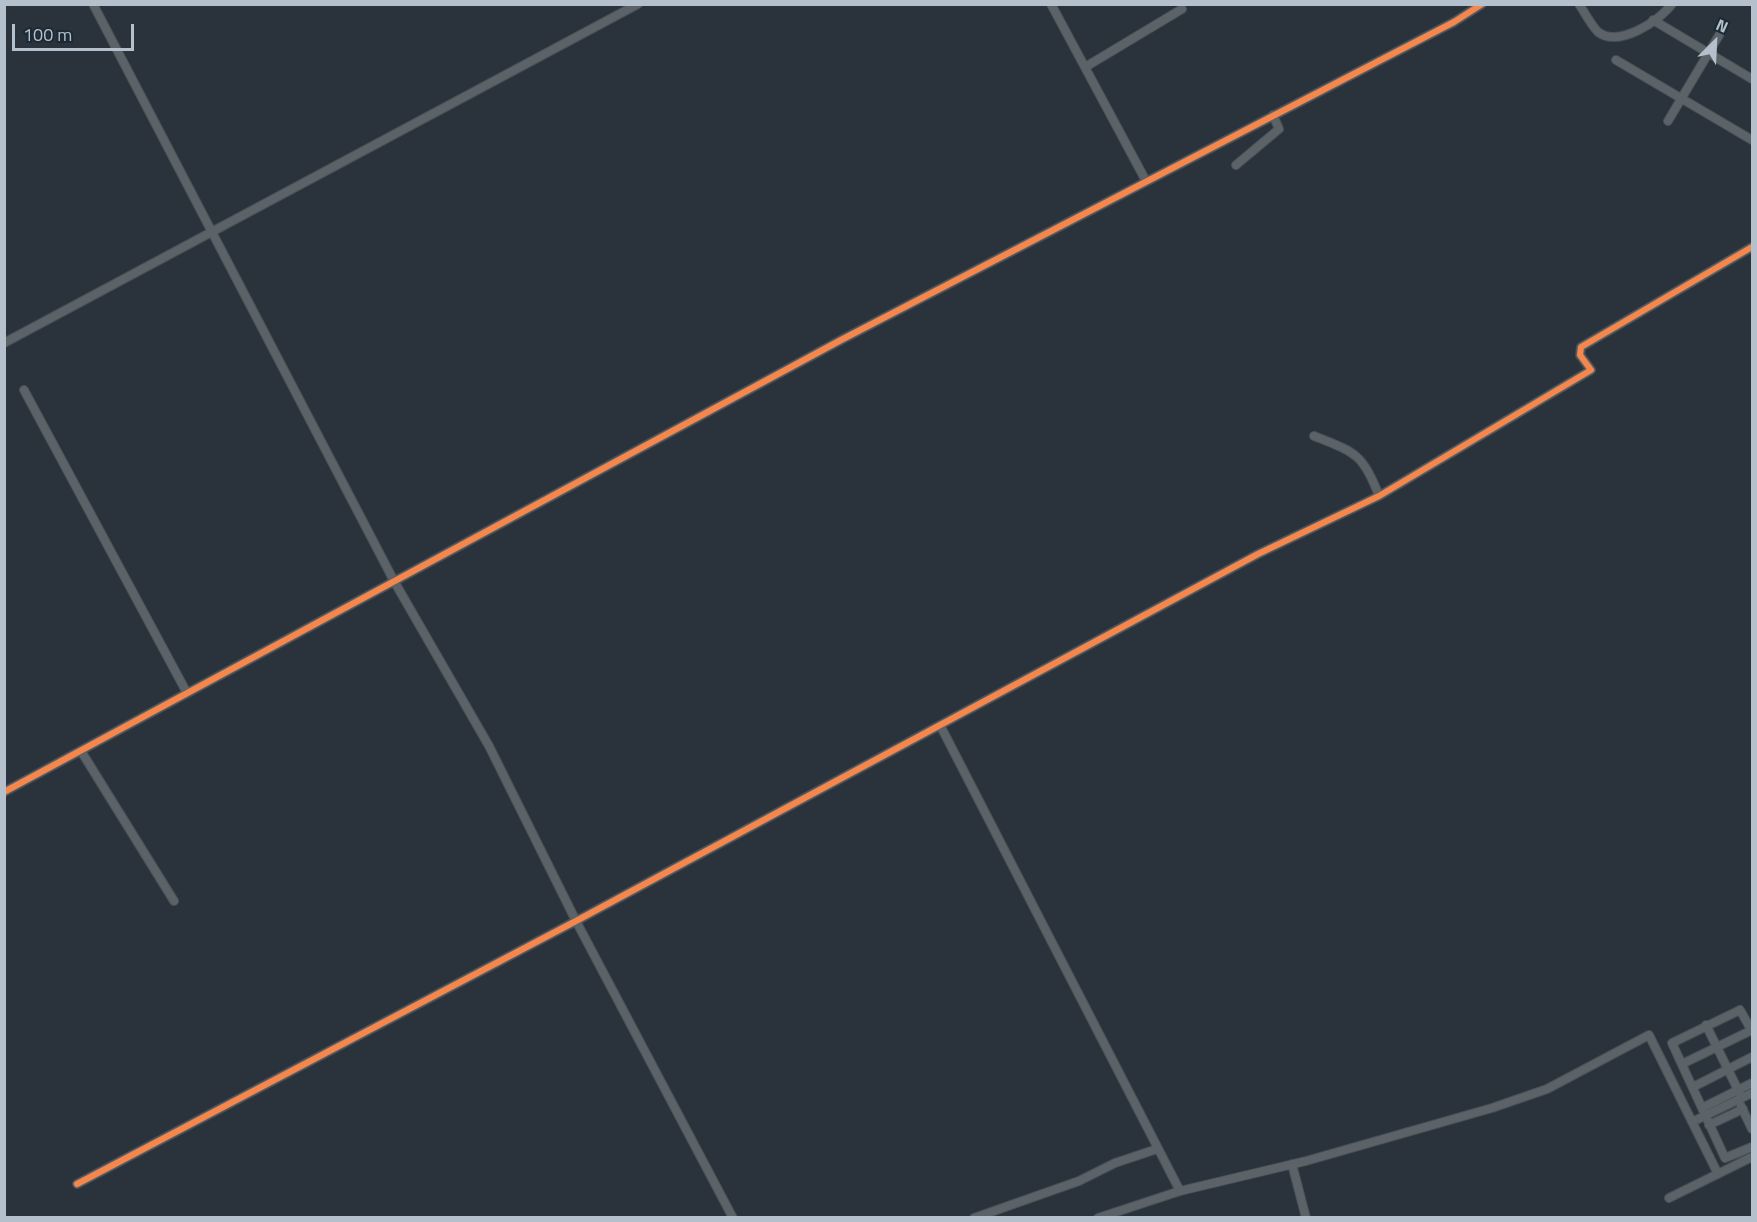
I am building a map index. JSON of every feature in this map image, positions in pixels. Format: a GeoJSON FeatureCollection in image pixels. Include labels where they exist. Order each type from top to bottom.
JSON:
{"type":"FeatureCollection","features":[{"type":"Feature","properties":{"kind":"street"},"geometry":{"type":"LineString","coordinates":[[4,343],[212,234],[638,4]]}},
{"type":"Feature","properties":{"kind":"street"},"geometry":{"type":"LineString","coordinates":[[1051,4],[1087,66],[1146,181]]}},
{"type":"Feature","properties":{"kind":"street"},"geometry":{"type":"LineString","coordinates":[[4,792],[841,340],[1454,22],[1482,4]]}},
{"type":"Feature","properties":{"kind":"street"},"geometry":{"type":"LineString","coordinates":[[1579,4],[1598,31],[1609,37],[1632,33],[1653,20],[1672,4]]}},
{"type":"Feature","properties":{"kind":"street"},"geometry":{"type":"LineString","coordinates":[[92,5],[394,581],[489,747],[576,921],[733,1218]]}},
{"type":"Feature","properties":{"kind":"street"},"geometry":{"type":"LineString","coordinates":[[1087,66],[1182,9]]}},
{"type":"Feature","properties":{"kind":"street"},"geometry":{"type":"LineString","coordinates":[[1653,20],[1752,79]]}},
{"type":"Feature","properties":{"kind":"street"},"geometry":{"type":"LineString","coordinates":[[1668,122],[1721,32]]}},
{"type":"Feature","properties":{"kind":"street"},"geometry":{"type":"LineString","coordinates":[[1616,60],[1752,140]]}},
{"type":"Feature","properties":{"kind":"street"},"geometry":{"type":"LineString","coordinates":[[1236,165],[1279,129],[1273,115]]}},
{"type":"Feature","properties":{"kind":"street"},"geometry":{"type":"LineString","coordinates":[[77,1184],[576,921],[1258,554],[1379,495],[1591,370],[1580,355],[1581,347],[1752,247]]}},
{"type":"Feature","properties":{"kind":"street"},"geometry":{"type":"LineString","coordinates":[[24,390],[187,693]]}},
{"type":"Feature","properties":{"kind":"street"},"geometry":{"type":"LineString","coordinates":[[1314,436],[1359,457],[1369,469],[1379,495]]}},
{"type":"Feature","properties":{"kind":"street"},"geometry":{"type":"LineString","coordinates":[[940,725],[1180,1191]]}},
{"type":"Feature","properties":{"kind":"street"},"geometry":{"type":"LineString","coordinates":[[81,751],[174,901]]}},
{"type":"Feature","properties":{"kind":"street"},"geometry":{"type":"LineString","coordinates":[[1682,1064],[1752,1031],[1740,1010],[1672,1043],[1725,1158],[1752,1147]]}},
{"type":"Feature","properties":{"kind":"street"},"geometry":{"type":"LineString","coordinates":[[1706,1025],[1728,1069],[1752,1130]]}},
{"type":"Feature","properties":{"kind":"street"},"geometry":{"type":"LineString","coordinates":[[1098,1218],[1180,1191],[1292,1164],[1452,1120],[1546,1089],[1649,1035],[1718,1174]]}},
{"type":"Feature","properties":{"kind":"street"},"geometry":{"type":"LineString","coordinates":[[1693,1087],[1752,1057]]}},
{"type":"Feature","properties":{"kind":"street"},"geometry":{"type":"LineString","coordinates":[[1739,1096],[1752,1083]]}},
{"type":"Feature","properties":{"kind":"street"},"geometry":{"type":"LineString","coordinates":[[1692,1122],[1703,1112],[1739,1096],[1752,1093]]}},
{"type":"Feature","properties":{"kind":"street"},"geometry":{"type":"LineString","coordinates":[[1709,1125],[1743,1109]]}},
{"type":"Feature","properties":{"kind":"street"},"geometry":{"type":"LineString","coordinates":[[974,1218],[1079,1181],[1116,1163],[1157,1149]]}},
{"type":"Feature","properties":{"kind":"street"},"geometry":{"type":"LineString","coordinates":[[1669,1198],[1752,1157]]}},
{"type":"Feature","properties":{"kind":"street"},"geometry":{"type":"LineString","coordinates":[[1292,1164],[1306,1218]]}},
{"type":"Feature","properties":{"kind":"cycle path"},"geometry":{"type":"LineString","coordinates":[[4,792],[841,340],[1454,22],[1482,4]]}},
{"type":"Feature","properties":{"kind":"cycle path"},"geometry":{"type":"LineString","coordinates":[[77,1184],[576,921],[1258,554],[1379,496],[1591,370],[1580,355],[1581,347],[1752,247]]}}]}
